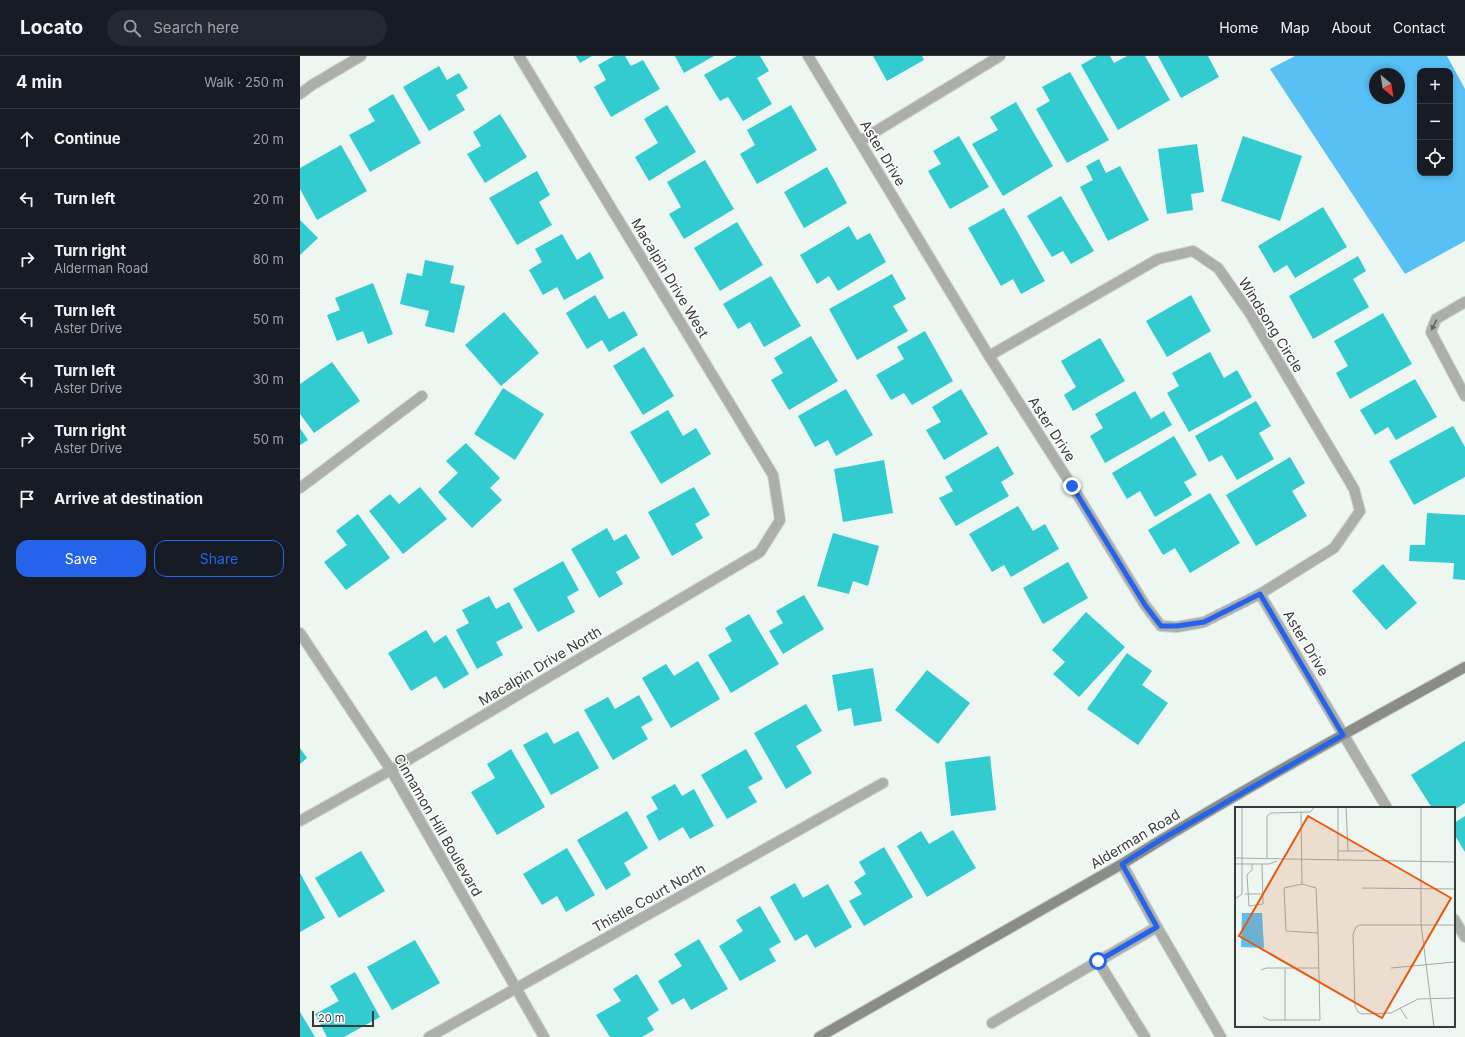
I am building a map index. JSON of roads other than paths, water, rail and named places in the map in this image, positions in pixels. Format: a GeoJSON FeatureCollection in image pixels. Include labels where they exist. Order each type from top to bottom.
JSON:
{"type":"FeatureCollection","features":[{"type":"Feature","properties":{"kind":"street"},"geometry":{"type":"LineString","coordinates":[[300,94],[312,85],[361,56]]}},
{"type":"Feature","properties":{"kind":"street","name":"Macalpin Drive West"},"geometry":{"type":"LineString","coordinates":[[519,56],[773,475],[780,520]]}},
{"type":"Feature","properties":{"kind":"street","name":"Aster Drive"},"geometry":{"type":"LineString","coordinates":[[808,56],[988,356],[1072,486],[1145,605],[1161,626],[1177,626],[1204,622],[1260,594],[1386,807]]}},
{"type":"Feature","properties":{"kind":"street"},"geometry":{"type":"LineString","coordinates":[[860,141],[1000,56]]}},
{"type":"Feature","properties":{"kind":"street","name":"Windsong Circle"},"geometry":{"type":"LineString","coordinates":[[988,356],[1158,259],[1193,251],[1218,268],[1249,312],[1354,489],[1360,511],[1334,548],[1260,594]]}},
{"type":"Feature","properties":{"kind":"street"},"geometry":{"type":"LineString","coordinates":[[1465,302],[1436,319],[1431,332],[1465,396]]}},
{"type":"Feature","properties":{"kind":"street"},"geometry":{"type":"LineString","coordinates":[[300,488],[422,396]]}},
{"type":"Feature","properties":{"kind":"street","name":"Macalpin Drive North"},"geometry":{"type":"LineString","coordinates":[[300,820],[391,770],[760,552],[780,520]]}},
{"type":"Feature","properties":{"kind":"street","name":"Cinnamon Hill Boulevard"},"geometry":{"type":"LineString","coordinates":[[300,633],[391,770],[544,1037]]}},
{"type":"Feature","properties":{"kind":"street","name":"Alderman Road"},"geometry":{"type":"LineString","coordinates":[[819,1037],[1122,864],[1157,842],[1343,735],[1465,668]]}},
{"type":"Feature","properties":{"kind":"street","name":"Thistle Court North"},"geometry":{"type":"LineString","coordinates":[[429,1037],[883,783]]}},
{"type":"Feature","properties":{"kind":"street"},"geometry":{"type":"LineString","coordinates":[[1122,864],[1221,1037]]}},
{"type":"Feature","properties":{"kind":"street"},"geometry":{"type":"LineString","coordinates":[[1455,921],[1465,937]]}},
{"type":"Feature","properties":{"kind":"street"},"geometry":{"type":"LineString","coordinates":[[992,1023],[1157,927]]}},
{"type":"Feature","properties":{"kind":"street"},"geometry":{"type":"LineString","coordinates":[[1098,961],[1145,1037]]}},
{"type":"Feature","properties":{"kind":"water"},"geometry":{"type":"Polygon","coordinates":[[[1295,56],[1447,56],[1465,89],[1465,241],[1405,274],[1270,69],[1295,56]]]}}]}
